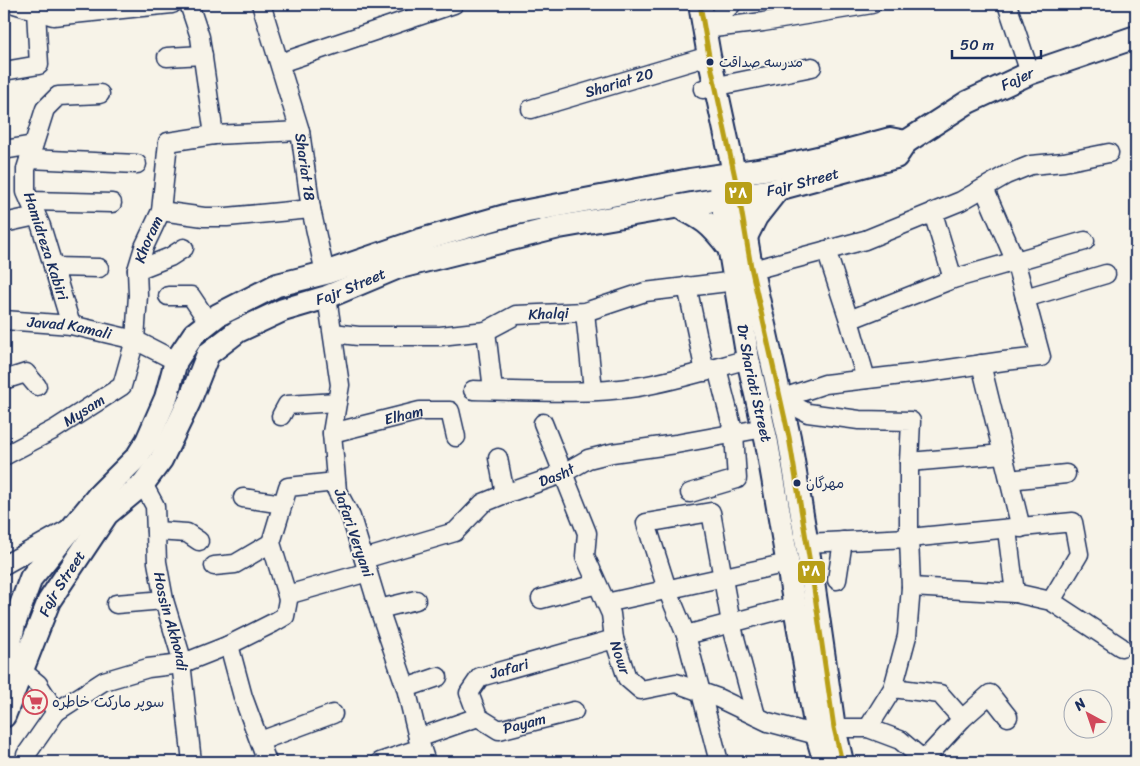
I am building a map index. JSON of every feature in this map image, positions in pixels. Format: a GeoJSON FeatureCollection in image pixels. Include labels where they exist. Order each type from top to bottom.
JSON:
{"type":"FeatureCollection","features":[{"type":"Feature","properties":{"kind":"main road","name":"Dr Shariati Street"},"geometry":{"type":"LineString","coordinates":[[686,4],[698,30]]}},
{"type":"Feature","properties":{"kind":"main road","name":"Dr Shariati Street"},"geometry":{"type":"LineString","coordinates":[[700,4],[698,30],[710,88],[718,171],[731,198],[730,250],[748,359],[764,428],[795,606],[826,732],[825,762]]}},
{"type":"Feature","properties":{"kind":"main road","name":"Fajer"},"geometry":{"type":"LineString","coordinates":[[906,142],[968,102],[1030,72],[1136,37]]}},
{"type":"Feature","properties":{"kind":"main road"},"geometry":{"type":"LineString","coordinates":[[13,671],[14,624],[32,578],[72,526],[99,495],[137,457],[147,441],[166,398],[176,361],[194,334],[218,315],[278,285],[325,273],[421,240],[512,214],[718,171],[778,167],[890,139],[906,142]]}},
{"type":"Feature","properties":{"kind":"main road","name":"Fajr Street"},"geometry":{"type":"LineString","coordinates":[[4,716],[13,671],[49,602],[107,514],[143,484],[161,460],[189,402],[208,354],[238,331],[283,310],[327,297],[396,268],[559,226],[778,190],[896,157],[906,142]]}},
{"type":"Feature","properties":{"kind":"main road"},"geometry":{"type":"LineString","coordinates":[[746,235],[756,217],[778,190]]}},
{"type":"Feature","properties":{"kind":"main road"},"geometry":{"type":"LineString","coordinates":[[731,198],[746,235],[751,268],[789,437],[812,575],[826,732],[842,762]]}},
{"type":"Feature","properties":{"kind":"main road"},"geometry":{"type":"LineString","coordinates":[[677,206],[697,215],[710,224],[730,250]]}},
{"type":"Feature","properties":{"kind":"main road"},"geometry":{"type":"LineString","coordinates":[[325,273],[327,297]]}},
{"type":"Feature","properties":{"kind":"street"},"geometry":{"type":"LineString","coordinates":[[14,4],[53,16],[172,4]]}},
{"type":"Feature","properties":{"kind":"street"},"geometry":{"type":"LineString","coordinates":[[189,4],[200,37],[214,135],[300,131]]}},
{"type":"Feature","properties":{"kind":"street","name":"Shariat 18"},"geometry":{"type":"LineString","coordinates":[[261,4],[300,131],[312,208],[325,273]]}},
{"type":"Feature","properties":{"kind":"street"},"geometry":{"type":"LineString","coordinates":[[280,62],[432,7],[454,4]]}},
{"type":"Feature","properties":{"kind":"street"},"geometry":{"type":"LineString","coordinates":[[698,30],[732,4]]}},
{"type":"Feature","properties":{"kind":"street"},"geometry":{"type":"LineString","coordinates":[[698,30],[763,22],[872,4]]}},
{"type":"Feature","properties":{"kind":"street"},"geometry":{"type":"LineString","coordinates":[[1008,4],[1030,72]]}},
{"type":"Feature","properties":{"kind":"street"},"geometry":{"type":"LineString","coordinates":[[4,71],[35,72],[36,11]]}},
{"type":"Feature","properties":{"kind":"street"},"geometry":{"type":"LineString","coordinates":[[167,57],[203,55]]}},
{"type":"Feature","properties":{"kind":"street","name":"Shariat 20"},"geometry":{"type":"LineString","coordinates":[[531,109],[703,58]]}},
{"type":"Feature","properties":{"kind":"street"},"geometry":{"type":"LineString","coordinates":[[710,88],[812,67]]}},
{"type":"Feature","properties":{"kind":"street","name":"Hamidreza Kabiri"},"geometry":{"type":"LineString","coordinates":[[71,325],[33,208],[26,192],[26,169],[45,109],[58,96],[100,94]]}},
{"type":"Feature","properties":{"kind":"street","name":"Khoram"},"geometry":{"type":"LineString","coordinates":[[135,340],[138,296],[137,270],[144,247],[161,211],[168,142],[214,135]]}},
{"type":"Feature","properties":{"kind":"street"},"geometry":{"type":"LineString","coordinates":[[4,150],[137,164]]}},
{"type":"Feature","properties":{"kind":"street"},"geometry":{"type":"LineString","coordinates":[[764,267],[865,240],[961,201],[1006,176],[1031,165],[1064,162],[1110,154]]}},
{"type":"Feature","properties":{"kind":"street"},"geometry":{"type":"LineString","coordinates":[[780,399],[825,384],[1041,357],[1015,260],[984,188]]}},
{"type":"Feature","properties":{"kind":"street"},"geometry":{"type":"LineString","coordinates":[[4,223],[33,208],[112,203]]}},
{"type":"Feature","properties":{"kind":"street"},"geometry":{"type":"LineString","coordinates":[[161,211],[212,217],[312,208]]}},
{"type":"Feature","properties":{"kind":"street"},"geometry":{"type":"LineString","coordinates":[[933,213],[953,279]]}},
{"type":"Feature","properties":{"kind":"street"},"geometry":{"type":"LineString","coordinates":[[849,320],[953,279],[1085,241]]}},
{"type":"Feature","properties":{"kind":"street"},"geometry":{"type":"LineString","coordinates":[[137,270],[170,257],[184,248]]}},
{"type":"Feature","properties":{"kind":"street"},"geometry":{"type":"LineString","coordinates":[[826,250],[866,379]]}},
{"type":"Feature","properties":{"kind":"street"},"geometry":{"type":"LineString","coordinates":[[53,268],[99,268]]}},
{"type":"Feature","properties":{"kind":"street"},"geometry":{"type":"LineString","coordinates":[[1025,298],[1106,274]]}},
{"type":"Feature","properties":{"kind":"street","name":"Khalqi"},"geometry":{"type":"LineString","coordinates":[[333,333],[358,336],[440,336],[486,331],[516,315],[586,312],[645,292],[736,281]]}},
{"type":"Feature","properties":{"kind":"street"},"geometry":{"type":"LineString","coordinates":[[687,286],[711,370],[734,434],[738,479],[690,493]]}},
{"type":"Feature","properties":{"kind":"street"},"geometry":{"type":"LineString","coordinates":[[168,296],[191,296],[209,323]]}},
{"type":"Feature","properties":{"kind":"street","name":"Jafari Veryani"},"geometry":{"type":"LineString","coordinates":[[327,297],[340,385],[332,433],[337,491],[351,517],[379,610],[406,688],[422,749]]}},
{"type":"Feature","properties":{"kind":"street"},"geometry":{"type":"LineString","coordinates":[[586,312],[593,390]]}},
{"type":"Feature","properties":{"kind":"street","name":"Javad Kamali"},"geometry":{"type":"LineString","coordinates":[[6,316],[71,325],[135,340],[176,361]]}},
{"type":"Feature","properties":{"kind":"street"},"geometry":{"type":"LineString","coordinates":[[486,331],[493,390]]}},
{"type":"Feature","properties":{"kind":"street","name":"Mysam"},"geometry":{"type":"LineString","coordinates":[[4,456],[55,429],[122,386],[135,340]]}},
{"type":"Feature","properties":{"kind":"street"},"geometry":{"type":"LineString","coordinates":[[473,390],[555,392],[636,387],[711,370],[748,359]]}},
{"type":"Feature","properties":{"kind":"street"},"geometry":{"type":"LineString","coordinates":[[981,364],[1009,480],[1014,529],[1015,593]]}},
{"type":"Feature","properties":{"kind":"street"},"geometry":{"type":"LineString","coordinates":[[4,380],[26,373],[37,386]]}},
{"type":"Feature","properties":{"kind":"street"},"geometry":{"type":"LineString","coordinates":[[780,399],[808,413],[859,420],[911,421],[908,538],[911,587],[907,636],[893,688],[868,728],[900,740],[925,761],[962,720],[990,694],[1008,717]]}},
{"type":"Feature","properties":{"kind":"street"},"geometry":{"type":"LineString","coordinates":[[281,416],[287,405],[337,402]]}},
{"type":"Feature","properties":{"kind":"street","name":"Elham"},"geometry":{"type":"LineString","coordinates":[[332,433],[420,411],[450,411],[456,437]]}},
{"type":"Feature","properties":{"kind":"street","name":"Nowr"},"geometry":{"type":"LineString","coordinates":[[543,423],[586,533],[585,556],[596,584],[612,614],[614,638],[627,678],[641,690],[676,683],[718,698],[768,722],[826,732],[868,728]]}},
{"type":"Feature","properties":{"kind":"street","name":"Dasht"},"geometry":{"type":"LineString","coordinates":[[288,595],[455,532],[483,504],[505,494],[562,474],[588,459],[612,453],[764,428]]}},
{"type":"Feature","properties":{"kind":"street"},"geometry":{"type":"LineString","coordinates":[[909,462],[1003,454]]}},
{"type":"Feature","properties":{"kind":"street"},"geometry":{"type":"LineString","coordinates":[[498,458],[505,494]]}},
{"type":"Feature","properties":{"kind":"street"},"geometry":{"type":"LineString","coordinates":[[1009,480],[1066,474]]}},
{"type":"Feature","properties":{"kind":"street"},"geometry":{"type":"LineString","coordinates":[[25,762],[26,755],[56,712],[104,681],[148,668],[181,664],[229,645],[273,624],[285,616],[288,595],[271,543],[288,487],[336,482]]}},
{"type":"Feature","properties":{"kind":"street","name":"Hossin Akhondi"},"geometry":{"type":"LineString","coordinates":[[143,484],[155,506],[157,562],[164,600],[180,653],[192,762]]}},
{"type":"Feature","properties":{"kind":"street"},"geometry":{"type":"LineString","coordinates":[[243,498],[283,504]]}},
{"type":"Feature","properties":{"kind":"street"},"geometry":{"type":"LineString","coordinates":[[719,762],[686,635],[667,589],[646,523],[711,512],[731,623],[756,716]]}},
{"type":"Feature","properties":{"kind":"street"},"geometry":{"type":"LineString","coordinates":[[806,543],[908,538],[1073,522],[1079,554],[1051,601]]}},
{"type":"Feature","properties":{"kind":"street"},"geometry":{"type":"LineString","coordinates":[[4,564],[72,526]]}},
{"type":"Feature","properties":{"kind":"street"},"geometry":{"type":"LineString","coordinates":[[156,531],[187,533],[199,541]]}},
{"type":"Feature","properties":{"kind":"street"},"geometry":{"type":"LineString","coordinates":[[837,580],[844,541]]}},
{"type":"Feature","properties":{"kind":"street"},"geometry":{"type":"LineString","coordinates":[[214,566],[236,564],[271,543]]}},
{"type":"Feature","properties":{"kind":"street"},"geometry":{"type":"LineString","coordinates":[[606,603],[788,563]]}},
{"type":"Feature","properties":{"kind":"street"},"geometry":{"type":"LineString","coordinates":[[541,599],[596,584]]}},
{"type":"Feature","properties":{"kind":"street"},"geometry":{"type":"LineString","coordinates":[[911,587],[1015,593],[1051,601],[1121,647]]}},
{"type":"Feature","properties":{"kind":"street"},"geometry":{"type":"LineString","coordinates":[[116,604],[164,600]]}},
{"type":"Feature","properties":{"kind":"street"},"geometry":{"type":"LineString","coordinates":[[379,610],[416,600]]}},
{"type":"Feature","properties":{"kind":"street"},"geometry":{"type":"LineString","coordinates":[[686,635],[795,606]]}},
{"type":"Feature","properties":{"kind":"street","name":"Jafari"},"geometry":{"type":"LineString","coordinates":[[478,717],[470,693],[480,677],[614,638]]}},
{"type":"Feature","properties":{"kind":"street"},"geometry":{"type":"LineString","coordinates":[[229,645],[243,697],[267,762]]}},
{"type":"Feature","properties":{"kind":"street"},"geometry":{"type":"LineString","coordinates":[[13,671],[38,684],[56,712]]}},
{"type":"Feature","properties":{"kind":"street"},"geometry":{"type":"LineString","coordinates":[[406,688],[438,677]]}},
{"type":"Feature","properties":{"kind":"street"},"geometry":{"type":"LineString","coordinates":[[893,688],[940,694],[962,720]]}},
{"type":"Feature","properties":{"kind":"street","name":"Payam"},"geometry":{"type":"LineString","coordinates":[[478,717],[499,730],[574,711]]}},
{"type":"Feature","properties":{"kind":"street"},"geometry":{"type":"LineString","coordinates":[[260,741],[333,714]]}},
{"type":"Feature","properties":{"kind":"street"},"geometry":{"type":"LineString","coordinates":[[380,762],[422,749],[478,717]]}},
{"type":"Feature","properties":{"kind":"transit line","name":"۲۸"},"geometry":{"type":"LineString","coordinates":[[700,4],[709,56],[739,196],[751,267],[789,437],[812,575],[834,728],[842,762]]}},
{"type":"Feature","properties":{"kind":"place","name":"مدرسه صداقت"},"geometry":{"type":"Point","coordinates":[710,62]}},
{"type":"Feature","properties":{"kind":"place","name":"مهرگان"},"geometry":{"type":"Point","coordinates":[797,483]}},
{"type":"Feature","properties":{"kind":"place","name":"سوپر مارکت خاطره"},"geometry":{"type":"Point","coordinates":[35,702]}}]}
